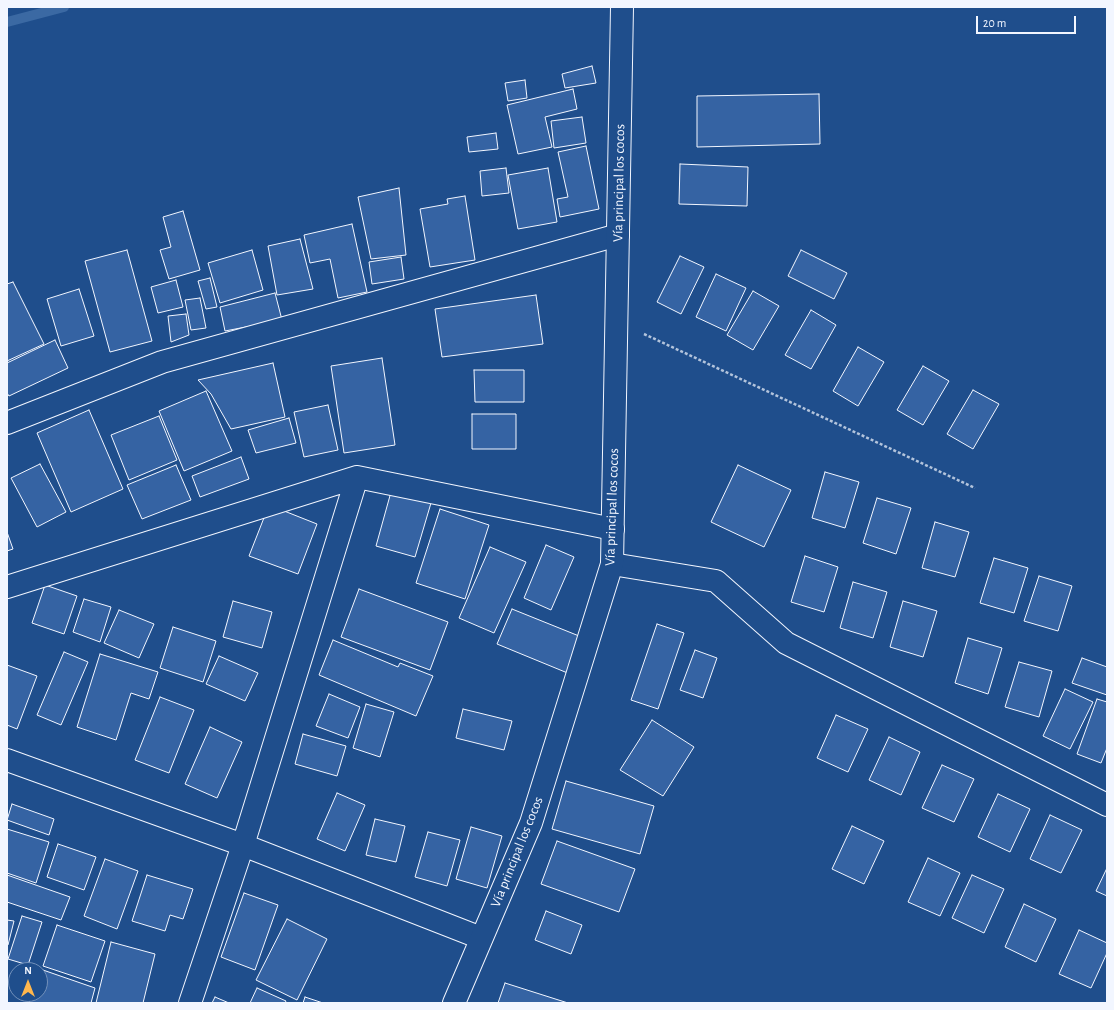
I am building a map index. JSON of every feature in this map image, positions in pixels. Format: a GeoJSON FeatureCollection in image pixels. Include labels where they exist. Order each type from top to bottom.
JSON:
{"type":"FeatureCollection","features":[{"type":"Feature","properties":{"kind":"street","name":"Vía principal los cocos"},"geometry":{"type":"LineString","coordinates":[[454,1003],[531,823],[612,564],[622,7]]}},
{"type":"Feature","properties":{"kind":"street"},"geometry":{"type":"LineString","coordinates":[[7,423],[162,362],[618,235]]}},
{"type":"Feature","properties":{"kind":"street"},"geometry":{"type":"LineString","coordinates":[[7,587],[356,477],[613,529]]}},
{"type":"Feature","properties":{"kind":"street"},"geometry":{"type":"LineString","coordinates":[[190,1003],[243,845],[356,477]]}},
{"type":"Feature","properties":{"kind":"street"},"geometry":{"type":"LineString","coordinates":[[612,564],[716,581],[786,643],[1107,805]]}},
{"type":"Feature","properties":{"kind":"street"},"geometry":{"type":"LineString","coordinates":[[7,760],[243,845],[481,938]]}},
{"type":"Feature","properties":{"kind":"path"},"geometry":{"type":"LineString","coordinates":[[616,321],[975,488]]}},
{"type":"Feature","properties":{"kind":"building"},"geometry":{"type":"Polygon","coordinates":[[[592,66],[596,83],[565,88],[562,74],[592,66]]]}},
{"type":"Feature","properties":{"kind":"building"},"geometry":{"type":"Polygon","coordinates":[[[525,80],[527,98],[508,101],[505,83],[525,80]]]}},
{"type":"Feature","properties":{"kind":"building"},"geometry":{"type":"Polygon","coordinates":[[[573,89],[577,109],[545,117],[552,147],[518,154],[507,105],[573,89]]]}},
{"type":"Feature","properties":{"kind":"building"},"geometry":{"type":"Polygon","coordinates":[[[819,94],[820,144],[697,147],[697,96],[819,94]]]}},
{"type":"Feature","properties":{"kind":"building"},"geometry":{"type":"Polygon","coordinates":[[[582,117],[586,143],[554,148],[551,121],[582,117]]]}},
{"type":"Feature","properties":{"kind":"building"},"geometry":{"type":"Polygon","coordinates":[[[496,133],[498,149],[469,152],[467,137],[496,133]]]}},
{"type":"Feature","properties":{"kind":"building"},"geometry":{"type":"Polygon","coordinates":[[[586,146],[599,209],[560,217],[557,199],[568,197],[558,152],[586,146]]]}},
{"type":"Feature","properties":{"kind":"building"},"geometry":{"type":"Polygon","coordinates":[[[680,164],[748,167],[747,206],[679,204],[680,164]]]}},
{"type":"Feature","properties":{"kind":"building"},"geometry":{"type":"Polygon","coordinates":[[[506,168],[509,193],[482,196],[480,171],[506,168]]]}},
{"type":"Feature","properties":{"kind":"building"},"geometry":{"type":"Polygon","coordinates":[[[548,168],[557,222],[518,229],[508,175],[548,168]]]}},
{"type":"Feature","properties":{"kind":"building"},"geometry":{"type":"Polygon","coordinates":[[[399,188],[406,255],[371,259],[358,197],[399,188]]]}},
{"type":"Feature","properties":{"kind":"building"},"geometry":{"type":"Polygon","coordinates":[[[465,196],[475,260],[430,267],[420,209],[448,204],[447,199],[465,196]]]}},
{"type":"Feature","properties":{"kind":"building"},"geometry":{"type":"Polygon","coordinates":[[[183,211],[200,270],[169,279],[160,250],[171,247],[163,217],[183,211]]]}},
{"type":"Feature","properties":{"kind":"building"},"geometry":{"type":"Polygon","coordinates":[[[352,224],[367,292],[338,298],[330,259],[310,263],[304,235],[352,224]]]}},
{"type":"Feature","properties":{"kind":"building"},"geometry":{"type":"Polygon","coordinates":[[[300,239],[313,289],[277,295],[268,246],[300,239]]]}},
{"type":"Feature","properties":{"kind":"building"},"geometry":{"type":"Polygon","coordinates":[[[127,250],[152,341],[110,352],[85,261],[127,250]]]}},
{"type":"Feature","properties":{"kind":"building"},"geometry":{"type":"Polygon","coordinates":[[[252,250],[263,290],[220,303],[208,263],[252,250]]]}},
{"type":"Feature","properties":{"kind":"building"},"geometry":{"type":"Polygon","coordinates":[[[801,250],[847,273],[834,299],[788,276],[801,250]]]}},
{"type":"Feature","properties":{"kind":"building"},"geometry":{"type":"Polygon","coordinates":[[[680,256],[704,267],[681,314],[657,302],[680,256]]]}},
{"type":"Feature","properties":{"kind":"building"},"geometry":{"type":"Polygon","coordinates":[[[401,257],[404,279],[372,284],[369,262],[401,257]]]}},
{"type":"Feature","properties":{"kind":"building"},"geometry":{"type":"Polygon","coordinates":[[[716,274],[746,288],[726,331],[696,317],[716,274]]]}},
{"type":"Feature","properties":{"kind":"building"},"geometry":{"type":"Polygon","coordinates":[[[210,278],[217,307],[206,309],[198,281],[210,278]]]}},
{"type":"Feature","properties":{"kind":"building"},"geometry":{"type":"Polygon","coordinates":[[[176,280],[183,307],[158,313],[151,287],[176,280]]]}},
{"type":"Feature","properties":{"kind":"building"},"geometry":{"type":"Polygon","coordinates":[[[13,282],[44,344],[7,361],[7,284],[13,282]]]}},
{"type":"Feature","properties":{"kind":"building"},"geometry":{"type":"Polygon","coordinates":[[[79,289],[94,336],[61,346],[47,299],[79,289]]]}},
{"type":"Feature","properties":{"kind":"building"},"geometry":{"type":"Polygon","coordinates":[[[753,291],[779,306],[753,350],[727,335],[753,291]]]}},
{"type":"Feature","properties":{"kind":"building"},"geometry":{"type":"Polygon","coordinates":[[[275,293],[282,320],[225,331],[220,307],[275,293]]]}},
{"type":"Feature","properties":{"kind":"building"},"geometry":{"type":"Polygon","coordinates":[[[536,295],[543,344],[442,357],[435,309],[536,295]]]}},
{"type":"Feature","properties":{"kind":"building"},"geometry":{"type":"Polygon","coordinates":[[[200,298],[206,328],[191,330],[185,300],[200,298]]]}},
{"type":"Feature","properties":{"kind":"building"},"geometry":{"type":"Polygon","coordinates":[[[811,310],[836,325],[811,369],[785,355],[811,310]]]}},
{"type":"Feature","properties":{"kind":"building"},"geometry":{"type":"Polygon","coordinates":[[[186,314],[189,335],[171,342],[168,316],[186,314]]]}},
{"type":"Feature","properties":{"kind":"building"},"geometry":{"type":"Polygon","coordinates":[[[55,340],[68,368],[9,396],[7,393],[7,363],[55,340]]]}},
{"type":"Feature","properties":{"kind":"building"},"geometry":{"type":"Polygon","coordinates":[[[858,347],[884,362],[858,406],[833,391],[858,347]]]}},
{"type":"Feature","properties":{"kind":"building"},"geometry":{"type":"Polygon","coordinates":[[[382,358],[395,445],[344,453],[331,366],[382,358]]]}},
{"type":"Feature","properties":{"kind":"building"},"geometry":{"type":"Polygon","coordinates":[[[273,363],[285,417],[231,429],[211,394],[198,380],[273,363]]]}},
{"type":"Feature","properties":{"kind":"building"},"geometry":{"type":"Polygon","coordinates":[[[923,366],[949,381],[923,425],[897,410],[923,366]]]}},
{"type":"Feature","properties":{"kind":"building"},"geometry":{"type":"Polygon","coordinates":[[[474,370],[524,370],[524,402],[475,402],[474,370]]]}},
{"type":"Feature","properties":{"kind":"building"},"geometry":{"type":"Polygon","coordinates":[[[973,390],[999,404],[973,449],[947,434],[973,390]]]}},
{"type":"Feature","properties":{"kind":"building"},"geometry":{"type":"Polygon","coordinates":[[[206,391],[232,451],[184,471],[159,411],[206,391]]]}},
{"type":"Feature","properties":{"kind":"building"},"geometry":{"type":"Polygon","coordinates":[[[328,405],[338,450],[304,457],[294,412],[328,405]]]}},
{"type":"Feature","properties":{"kind":"building"},"geometry":{"type":"Polygon","coordinates":[[[89,410],[123,489],[71,512],[37,433],[89,410]]]}},
{"type":"Feature","properties":{"kind":"building"},"geometry":{"type":"Polygon","coordinates":[[[472,414],[516,414],[516,449],[472,449],[472,414]]]}},
{"type":"Feature","properties":{"kind":"building"},"geometry":{"type":"Polygon","coordinates":[[[159,416],[177,460],[129,480],[111,435],[159,416]]]}},
{"type":"Feature","properties":{"kind":"building"},"geometry":{"type":"Polygon","coordinates":[[[289,418],[296,443],[256,453],[248,430],[289,418]]]}},
{"type":"Feature","properties":{"kind":"building"},"geometry":{"type":"Polygon","coordinates":[[[241,457],[249,479],[200,497],[192,476],[241,457]]]}},
{"type":"Feature","properties":{"kind":"building"},"geometry":{"type":"Polygon","coordinates":[[[40,464],[66,512],[37,527],[11,478],[40,464]]]}},
{"type":"Feature","properties":{"kind":"building"},"geometry":{"type":"Polygon","coordinates":[[[176,465],[191,500],[142,519],[127,485],[176,465]]]}},
{"type":"Feature","properties":{"kind":"building"},"geometry":{"type":"Polygon","coordinates":[[[738,465],[791,490],[764,547],[711,522],[738,465]]]}},
{"type":"Feature","properties":{"kind":"building"},"geometry":{"type":"Polygon","coordinates":[[[825,472],[859,482],[845,528],[812,518],[825,472]]]}},
{"type":"Feature","properties":{"kind":"building"},"geometry":{"type":"Polygon","coordinates":[[[391,492],[431,503],[415,557],[376,546],[391,492]]]}},
{"type":"Feature","properties":{"kind":"building"},"geometry":{"type":"Polygon","coordinates":[[[877,498],[911,508],[896,554],[863,543],[877,498]]]}},
{"type":"Feature","properties":{"kind":"building"},"geometry":{"type":"Polygon","coordinates":[[[269,505],[317,524],[298,574],[249,556],[269,505]]]}},
{"type":"Feature","properties":{"kind":"building"},"geometry":{"type":"Polygon","coordinates":[[[440,509],[489,525],[465,599],[416,583],[440,509]]]}},
{"type":"Feature","properties":{"kind":"building"},"geometry":{"type":"Polygon","coordinates":[[[935,522],[969,532],[955,577],[922,568],[935,522]]]}},
{"type":"Feature","properties":{"kind":"building"},"geometry":{"type":"Polygon","coordinates":[[[7,532],[13,549],[7,551],[7,532]]]}},
{"type":"Feature","properties":{"kind":"building"},"geometry":{"type":"Polygon","coordinates":[[[546,545],[574,557],[551,610],[524,598],[546,545]]]}},
{"type":"Feature","properties":{"kind":"building"},"geometry":{"type":"Polygon","coordinates":[[[490,547],[526,562],[494,633],[459,618],[490,547]]]}},
{"type":"Feature","properties":{"kind":"building"},"geometry":{"type":"Polygon","coordinates":[[[805,556],[838,567],[824,612],[791,602],[805,556]]]}},
{"type":"Feature","properties":{"kind":"building"},"geometry":{"type":"Polygon","coordinates":[[[994,558],[1028,568],[1014,613],[980,603],[994,558]]]}},
{"type":"Feature","properties":{"kind":"building"},"geometry":{"type":"Polygon","coordinates":[[[1039,576],[1072,586],[1058,631],[1024,621],[1039,576]]]}},
{"type":"Feature","properties":{"kind":"building"},"geometry":{"type":"Polygon","coordinates":[[[853,582],[887,592],[873,638],[840,628],[853,582]]]}},
{"type":"Feature","properties":{"kind":"building"},"geometry":{"type":"Polygon","coordinates":[[[45,585],[77,596],[64,634],[32,623],[45,585]]]}},
{"type":"Feature","properties":{"kind":"building"},"geometry":{"type":"Polygon","coordinates":[[[359,589],[448,622],[430,670],[341,637],[359,589]]]}},
{"type":"Feature","properties":{"kind":"building"},"geometry":{"type":"Polygon","coordinates":[[[84,599],[111,607],[100,642],[73,632],[84,599]]]}},
{"type":"Feature","properties":{"kind":"building"},"geometry":{"type":"Polygon","coordinates":[[[233,601],[272,612],[262,648],[223,637],[233,601]]]}},
{"type":"Feature","properties":{"kind":"building"},"geometry":{"type":"Polygon","coordinates":[[[903,601],[937,611],[923,657],[890,647],[903,601]]]}},
{"type":"Feature","properties":{"kind":"building"},"geometry":{"type":"Polygon","coordinates":[[[512,609],[584,638],[570,674],[497,644],[512,609]]]}},
{"type":"Feature","properties":{"kind":"building"},"geometry":{"type":"Polygon","coordinates":[[[119,610],[154,624],[139,658],[104,643],[119,610]]]}},
{"type":"Feature","properties":{"kind":"building"},"geometry":{"type":"Polygon","coordinates":[[[657,624],[684,633],[658,709],[631,700],[657,624]]]}},
{"type":"Feature","properties":{"kind":"building"},"geometry":{"type":"Polygon","coordinates":[[[173,627],[216,641],[203,682],[160,668],[173,627]]]}},
{"type":"Feature","properties":{"kind":"building"},"geometry":{"type":"Polygon","coordinates":[[[968,638],[1002,648],[988,694],[955,683],[968,638]]]}},
{"type":"Feature","properties":{"kind":"building"},"geometry":{"type":"Polygon","coordinates":[[[333,640],[398,667],[400,663],[433,676],[416,716],[319,675],[333,640]]]}},
{"type":"Feature","properties":{"kind":"building"},"geometry":{"type":"Polygon","coordinates":[[[695,650],[717,658],[703,698],[680,690],[695,650]]]}},
{"type":"Feature","properties":{"kind":"building"},"geometry":{"type":"Polygon","coordinates":[[[64,652],[88,662],[61,725],[37,715],[64,652]]]}},
{"type":"Feature","properties":{"kind":"building"},"geometry":{"type":"Polygon","coordinates":[[[100,654],[158,672],[149,699],[131,693],[116,740],[77,727],[100,654]]]}},
{"type":"Feature","properties":{"kind":"building"},"geometry":{"type":"Polygon","coordinates":[[[219,656],[258,673],[245,701],[206,684],[219,656]]]}},
{"type":"Feature","properties":{"kind":"building"},"geometry":{"type":"Polygon","coordinates":[[[1082,658],[1107,667],[1107,695],[1072,683],[1082,658]]]}},
{"type":"Feature","properties":{"kind":"building"},"geometry":{"type":"Polygon","coordinates":[[[1019,662],[1052,671],[1039,717],[1005,707],[1019,662]]]}},
{"type":"Feature","properties":{"kind":"building"},"geometry":{"type":"Polygon","coordinates":[[[7,665],[37,676],[17,729],[7,725],[7,665]]]}},
{"type":"Feature","properties":{"kind":"building"},"geometry":{"type":"Polygon","coordinates":[[[1065,689],[1093,702],[1070,749],[1043,736],[1065,689]]]}},
{"type":"Feature","properties":{"kind":"building"},"geometry":{"type":"Polygon","coordinates":[[[329,694],[360,707],[348,738],[316,726],[329,694]]]}},
{"type":"Feature","properties":{"kind":"building"},"geometry":{"type":"Polygon","coordinates":[[[160,697],[194,710],[169,773],[135,760],[160,697]]]}},
{"type":"Feature","properties":{"kind":"building"},"geometry":{"type":"Polygon","coordinates":[[[1097,699],[1107,702],[1107,748],[1101,763],[1077,754],[1097,699]]]}},
{"type":"Feature","properties":{"kind":"building"},"geometry":{"type":"Polygon","coordinates":[[[366,704],[394,712],[380,757],[353,748],[366,704]]]}},
{"type":"Feature","properties":{"kind":"building"},"geometry":{"type":"Polygon","coordinates":[[[463,709],[512,721],[504,750],[456,738],[463,709]]]}},
{"type":"Feature","properties":{"kind":"building"},"geometry":{"type":"Polygon","coordinates":[[[836,715],[868,729],[848,772],[817,758],[836,715]]]}},
{"type":"Feature","properties":{"kind":"building"},"geometry":{"type":"Polygon","coordinates":[[[652,720],[694,747],[663,796],[620,770],[652,720]]]}},
{"type":"Feature","properties":{"kind":"building"},"geometry":{"type":"Polygon","coordinates":[[[210,727],[242,742],[217,798],[185,784],[210,727]]]}},
{"type":"Feature","properties":{"kind":"building"},"geometry":{"type":"Polygon","coordinates":[[[303,734],[346,746],[337,776],[295,764],[303,734]]]}},
{"type":"Feature","properties":{"kind":"building"},"geometry":{"type":"Polygon","coordinates":[[[889,737],[920,752],[901,795],[869,780],[889,737]]]}},
{"type":"Feature","properties":{"kind":"building"},"geometry":{"type":"Polygon","coordinates":[[[942,765],[974,779],[954,822],[922,808],[942,765]]]}},
{"type":"Feature","properties":{"kind":"building"},"geometry":{"type":"Polygon","coordinates":[[[566,781],[654,806],[640,854],[552,829],[566,781]]]}},
{"type":"Feature","properties":{"kind":"building"},"geometry":{"type":"Polygon","coordinates":[[[337,793],[365,805],[345,851],[317,839],[337,793]]]}},
{"type":"Feature","properties":{"kind":"building"},"geometry":{"type":"Polygon","coordinates":[[[998,794],[1030,809],[1010,852],[978,837],[998,794]]]}},
{"type":"Feature","properties":{"kind":"building"},"geometry":{"type":"Polygon","coordinates":[[[12,804],[54,819],[49,835],[7,820],[12,804]]]}},
{"type":"Feature","properties":{"kind":"building"},"geometry":{"type":"Polygon","coordinates":[[[1050,815],[1082,830],[1061,873],[1030,859],[1050,815]]]}},
{"type":"Feature","properties":{"kind":"building"},"geometry":{"type":"Polygon","coordinates":[[[375,819],[405,826],[396,862],[366,855],[375,819]]]}},
{"type":"Feature","properties":{"kind":"building"},"geometry":{"type":"Polygon","coordinates":[[[852,826],[884,841],[864,884],[832,869],[852,826]]]}},
{"type":"Feature","properties":{"kind":"building"},"geometry":{"type":"Polygon","coordinates":[[[471,827],[502,836],[487,888],[456,879],[471,827]]]}},
{"type":"Feature","properties":{"kind":"building"},"geometry":{"type":"Polygon","coordinates":[[[7,829],[49,842],[36,883],[7,873],[7,829]]]}},
{"type":"Feature","properties":{"kind":"building"},"geometry":{"type":"Polygon","coordinates":[[[428,832],[460,840],[447,886],[415,877],[428,832]]]}},
{"type":"Feature","properties":{"kind":"building"},"geometry":{"type":"Polygon","coordinates":[[[557,841],[635,869],[619,912],[541,884],[557,841]]]}},
{"type":"Feature","properties":{"kind":"building"},"geometry":{"type":"Polygon","coordinates":[[[58,844],[96,857],[84,890],[47,877],[58,844]]]}},
{"type":"Feature","properties":{"kind":"building"},"geometry":{"type":"Polygon","coordinates":[[[928,858],[960,873],[940,916],[908,902],[928,858]]]}},
{"type":"Feature","properties":{"kind":"building"},"geometry":{"type":"Polygon","coordinates":[[[105,859],[138,871],[117,929],[84,916],[105,859]]]}},
{"type":"Feature","properties":{"kind":"building"},"geometry":{"type":"Polygon","coordinates":[[[1107,868],[1107,896],[1096,891],[1107,868]]]}},
{"type":"Feature","properties":{"kind":"building"},"geometry":{"type":"Polygon","coordinates":[[[7,875],[70,897],[61,920],[7,902],[7,875]]]}},
{"type":"Feature","properties":{"kind":"building"},"geometry":{"type":"Polygon","coordinates":[[[147,875],[193,889],[183,919],[170,915],[165,931],[132,921],[147,875]]]}},
{"type":"Feature","properties":{"kind":"building"},"geometry":{"type":"Polygon","coordinates":[[[972,875],[1004,889],[984,933],[952,918],[972,875]]]}},
{"type":"Feature","properties":{"kind":"building"},"geometry":{"type":"Polygon","coordinates":[[[244,893],[278,905],[255,970],[221,957],[244,893]]]}},
{"type":"Feature","properties":{"kind":"building"},"geometry":{"type":"Polygon","coordinates":[[[1024,904],[1056,919],[1036,962],[1005,947],[1024,904]]]}},
{"type":"Feature","properties":{"kind":"building"},"geometry":{"type":"Polygon","coordinates":[[[546,911],[582,925],[571,954],[535,940],[546,911]]]}},
{"type":"Feature","properties":{"kind":"building"},"geometry":{"type":"Polygon","coordinates":[[[22,916],[42,922],[29,962],[18,962],[8,959],[22,916]]]}},
{"type":"Feature","properties":{"kind":"building"},"geometry":{"type":"Polygon","coordinates":[[[287,919],[327,939],[297,1000],[256,980],[287,919]]]}},
{"type":"Feature","properties":{"kind":"building"},"geometry":{"type":"Polygon","coordinates":[[[7,920],[14,921],[8,945],[7,945],[7,920]]]}},
{"type":"Feature","properties":{"kind":"building"},"geometry":{"type":"Polygon","coordinates":[[[57,925],[105,941],[91,982],[48,968],[48,962],[44,962],[57,925]]]}},
{"type":"Feature","properties":{"kind":"building"},"geometry":{"type":"Polygon","coordinates":[[[1079,930],[1107,943],[1107,953],[1091,988],[1059,974],[1079,930]]]}},
{"type":"Feature","properties":{"kind":"building"},"geometry":{"type":"Polygon","coordinates":[[[111,942],[155,954],[143,1003],[96,1003],[111,942]]]}},
{"type":"Feature","properties":{"kind":"building"},"geometry":{"type":"Polygon","coordinates":[[[48,972],[95,988],[91,1003],[29,1003],[48,1002],[48,972]]]}},
{"type":"Feature","properties":{"kind":"building"},"geometry":{"type":"Polygon","coordinates":[[[505,983],[568,1003],[498,1003],[505,983]]]}},
{"type":"Feature","properties":{"kind":"building"},"geometry":{"type":"Polygon","coordinates":[[[257,988],[286,1001],[285,1003],[250,1003],[257,988]]]}},
{"type":"Feature","properties":{"kind":"building"},"geometry":{"type":"Polygon","coordinates":[[[215,997],[229,1003],[212,1003],[215,997]]]}},
{"type":"Feature","properties":{"kind":"building"},"geometry":{"type":"Polygon","coordinates":[[[305,997],[323,1003],[303,1003],[305,997]]]}},
{"type":"Feature","properties":{"kind":"waterway"},"geometry":{"type":"LineString","coordinates":[[7,22],[64,7]]}}]}
